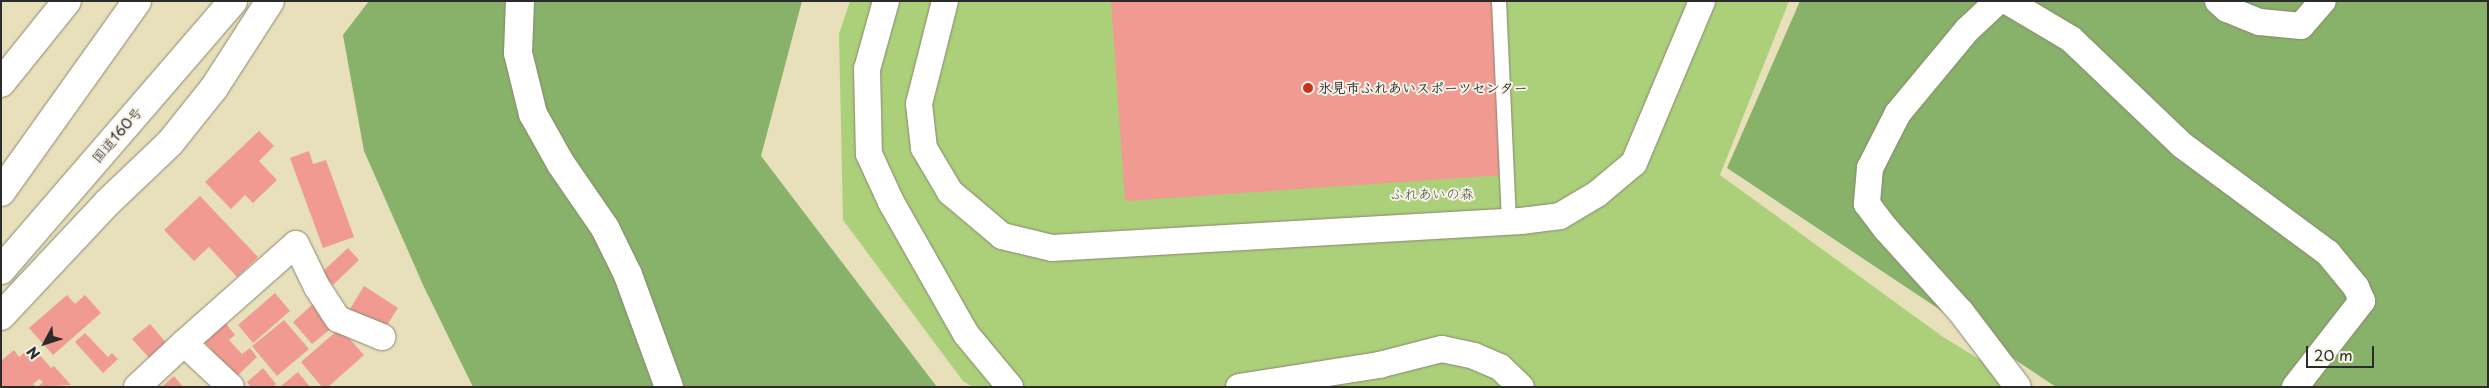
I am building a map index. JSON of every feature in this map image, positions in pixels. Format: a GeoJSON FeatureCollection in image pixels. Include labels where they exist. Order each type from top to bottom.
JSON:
{"type":"FeatureCollection","features":[{"type":"Feature","properties":{"kind":"main road"},"geometry":{"type":"LineString","coordinates":[[1,83],[67,1]]}},
{"type":"Feature","properties":{"kind":"main road"},"geometry":{"type":"LineString","coordinates":[[1,192],[137,1]]}},
{"type":"Feature","properties":{"kind":"main road","name":"国道160号"},"geometry":{"type":"LineString","coordinates":[[1,270],[233,1]]}},
{"type":"Feature","properties":{"kind":"main road"},"geometry":{"type":"LineString","coordinates":[[1,316],[107,203],[170,143],[214,88],[270,1]]}},
{"type":"Feature","properties":{"kind":"main road"},"geometry":{"type":"LineString","coordinates":[[520,1],[518,53],[533,114],[561,164],[605,228],[628,275],[669,387]]}},
{"type":"Feature","properties":{"kind":"street"},"geometry":{"type":"LineString","coordinates":[[886,1],[867,69],[869,154],[890,202],[966,334],[1010,387]]}},
{"type":"Feature","properties":{"kind":"street"},"geometry":{"type":"LineString","coordinates":[[945,1],[919,104],[924,148],[950,192],[1002,236],[1052,248],[1509,222],[1560,216],[1597,194],[1634,163],[1702,1]]}},
{"type":"Feature","properties":{"kind":"street"},"geometry":{"type":"LineString","coordinates":[[1998,1],[1967,30],[1898,113],[1870,168],[1867,204],[1886,230],[1961,312],[2018,387]]}},
{"type":"Feature","properties":{"kind":"street"},"geometry":{"type":"LineString","coordinates":[[2007,1],[2071,38],[2182,145],[2328,253],[2356,287],[2362,301],[2295,387]]}},
{"type":"Feature","properties":{"kind":"street"},"geometry":{"type":"LineString","coordinates":[[2218,1],[2227,9],[2260,22],[2301,26],[2323,1]]}},
{"type":"Feature","properties":{"kind":"street"},"geometry":{"type":"LineString","coordinates":[[137,387],[296,244],[317,287],[338,319],[382,337]]}},
{"type":"Feature","properties":{"kind":"street"},"geometry":{"type":"LineString","coordinates":[[184,343],[231,387]]}},
{"type":"Feature","properties":{"kind":"street"},"geometry":{"type":"LineString","coordinates":[[1239,387],[1379,365],[1442,349],[1474,356],[1500,367],[1522,387]]}},
{"type":"Feature","properties":{"kind":"lane"},"geometry":{"type":"LineString","coordinates":[[1499,1],[1509,222]]}},
{"type":"Feature","properties":{"kind":"green space"},"geometry":{"type":"Polygon","coordinates":[[[369,1],[802,1],[761,156],[937,387],[473,387],[424,287],[364,151],[343,35],[369,1]]]}},
{"type":"Feature","properties":{"kind":"green space","name":"ふれあいの森"},"geometry":{"type":"Polygon","coordinates":[[[850,1],[1789,1],[1720,175],[1943,337],[2025,387],[973,387],[963,381],[843,220],[839,34],[850,1]]]}},
{"type":"Feature","properties":{"kind":"green space"},"geometry":{"type":"Polygon","coordinates":[[[1800,1],[2488,1],[2488,387],[2056,387],[1727,168],[1800,1]]]}},
{"type":"Feature","properties":{"kind":"building","name":"氷見市ふれあいスポーツセンター"},"geometry":{"type":"Polygon","coordinates":[[[1111,1],[1492,1],[1505,175],[1125,201],[1111,1]]]}},
{"type":"Feature","properties":{"kind":"building"},"geometry":{"type":"Polygon","coordinates":[[[259,131],[274,146],[259,161],[277,180],[253,203],[245,195],[231,209],[205,182],[259,131]]]}},
{"type":"Feature","properties":{"kind":"building"},"geometry":{"type":"Polygon","coordinates":[[[309,151],[313,164],[326,160],[354,237],[323,248],[290,158],[309,151]]]}},
{"type":"Feature","properties":{"kind":"building"},"geometry":{"type":"Polygon","coordinates":[[[200,196],[258,257],[237,277],[209,247],[194,261],[164,230],[200,196]]]}},
{"type":"Feature","properties":{"kind":"building"},"geometry":{"type":"Polygon","coordinates":[[[348,248],[359,260],[333,285],[321,273],[348,248]]]}},
{"type":"Feature","properties":{"kind":"building"},"geometry":{"type":"Polygon","coordinates":[[[364,286],[398,308],[380,336],[347,314],[364,286]]]}},
{"type":"Feature","properties":{"kind":"building"},"geometry":{"type":"Polygon","coordinates":[[[275,293],[290,311],[253,343],[238,325],[275,293]]]}},
{"type":"Feature","properties":{"kind":"building"},"geometry":{"type":"Polygon","coordinates":[[[67,295],[75,304],[85,295],[101,313],[53,355],[29,328],[67,295]]]}},
{"type":"Feature","properties":{"kind":"building"},"geometry":{"type":"Polygon","coordinates":[[[313,304],[333,327],[312,344],[293,322],[313,304]]]}},
{"type":"Feature","properties":{"kind":"building"},"geometry":{"type":"Polygon","coordinates":[[[284,320],[309,349],[277,376],[252,346],[284,320]]]}},
{"type":"Feature","properties":{"kind":"building"},"geometry":{"type":"Polygon","coordinates":[[[224,321],[235,335],[229,340],[242,354],[250,348],[257,357],[236,377],[203,340],[224,321]]]}},
{"type":"Feature","properties":{"kind":"building"},"geometry":{"type":"Polygon","coordinates":[[[150,324],[170,347],[153,362],[132,339],[150,324]]]}},
{"type":"Feature","properties":{"kind":"building"},"geometry":{"type":"Polygon","coordinates":[[[340,328],[364,355],[328,387],[322,387],[301,362],[340,328]]]}},
{"type":"Feature","properties":{"kind":"building"},"geometry":{"type":"Polygon","coordinates":[[[85,333],[108,357],[112,353],[118,359],[103,373],[75,342],[85,333]]]}},
{"type":"Feature","properties":{"kind":"building"},"geometry":{"type":"Polygon","coordinates":[[[32,346],[51,368],[54,366],[71,385],[38,387],[43,382],[39,379],[33,384],[36,387],[2,387],[1,361],[14,350],[19,357],[32,346]]]}},
{"type":"Feature","properties":{"kind":"building"},"geometry":{"type":"Polygon","coordinates":[[[263,368],[276,384],[273,387],[251,387],[247,382],[263,368]]]}},
{"type":"Feature","properties":{"kind":"building"},"geometry":{"type":"Polygon","coordinates":[[[298,372],[310,387],[280,387],[298,372]]]}},
{"type":"Feature","properties":{"kind":"building"},"geometry":{"type":"Polygon","coordinates":[[[174,376],[183,387],[162,387],[174,376]]]}},
{"type":"Feature","properties":{"kind":"place","name":"氷見市ふれあいスポーツセンター"},"geometry":{"type":"Point","coordinates":[1308,88]}}]}
